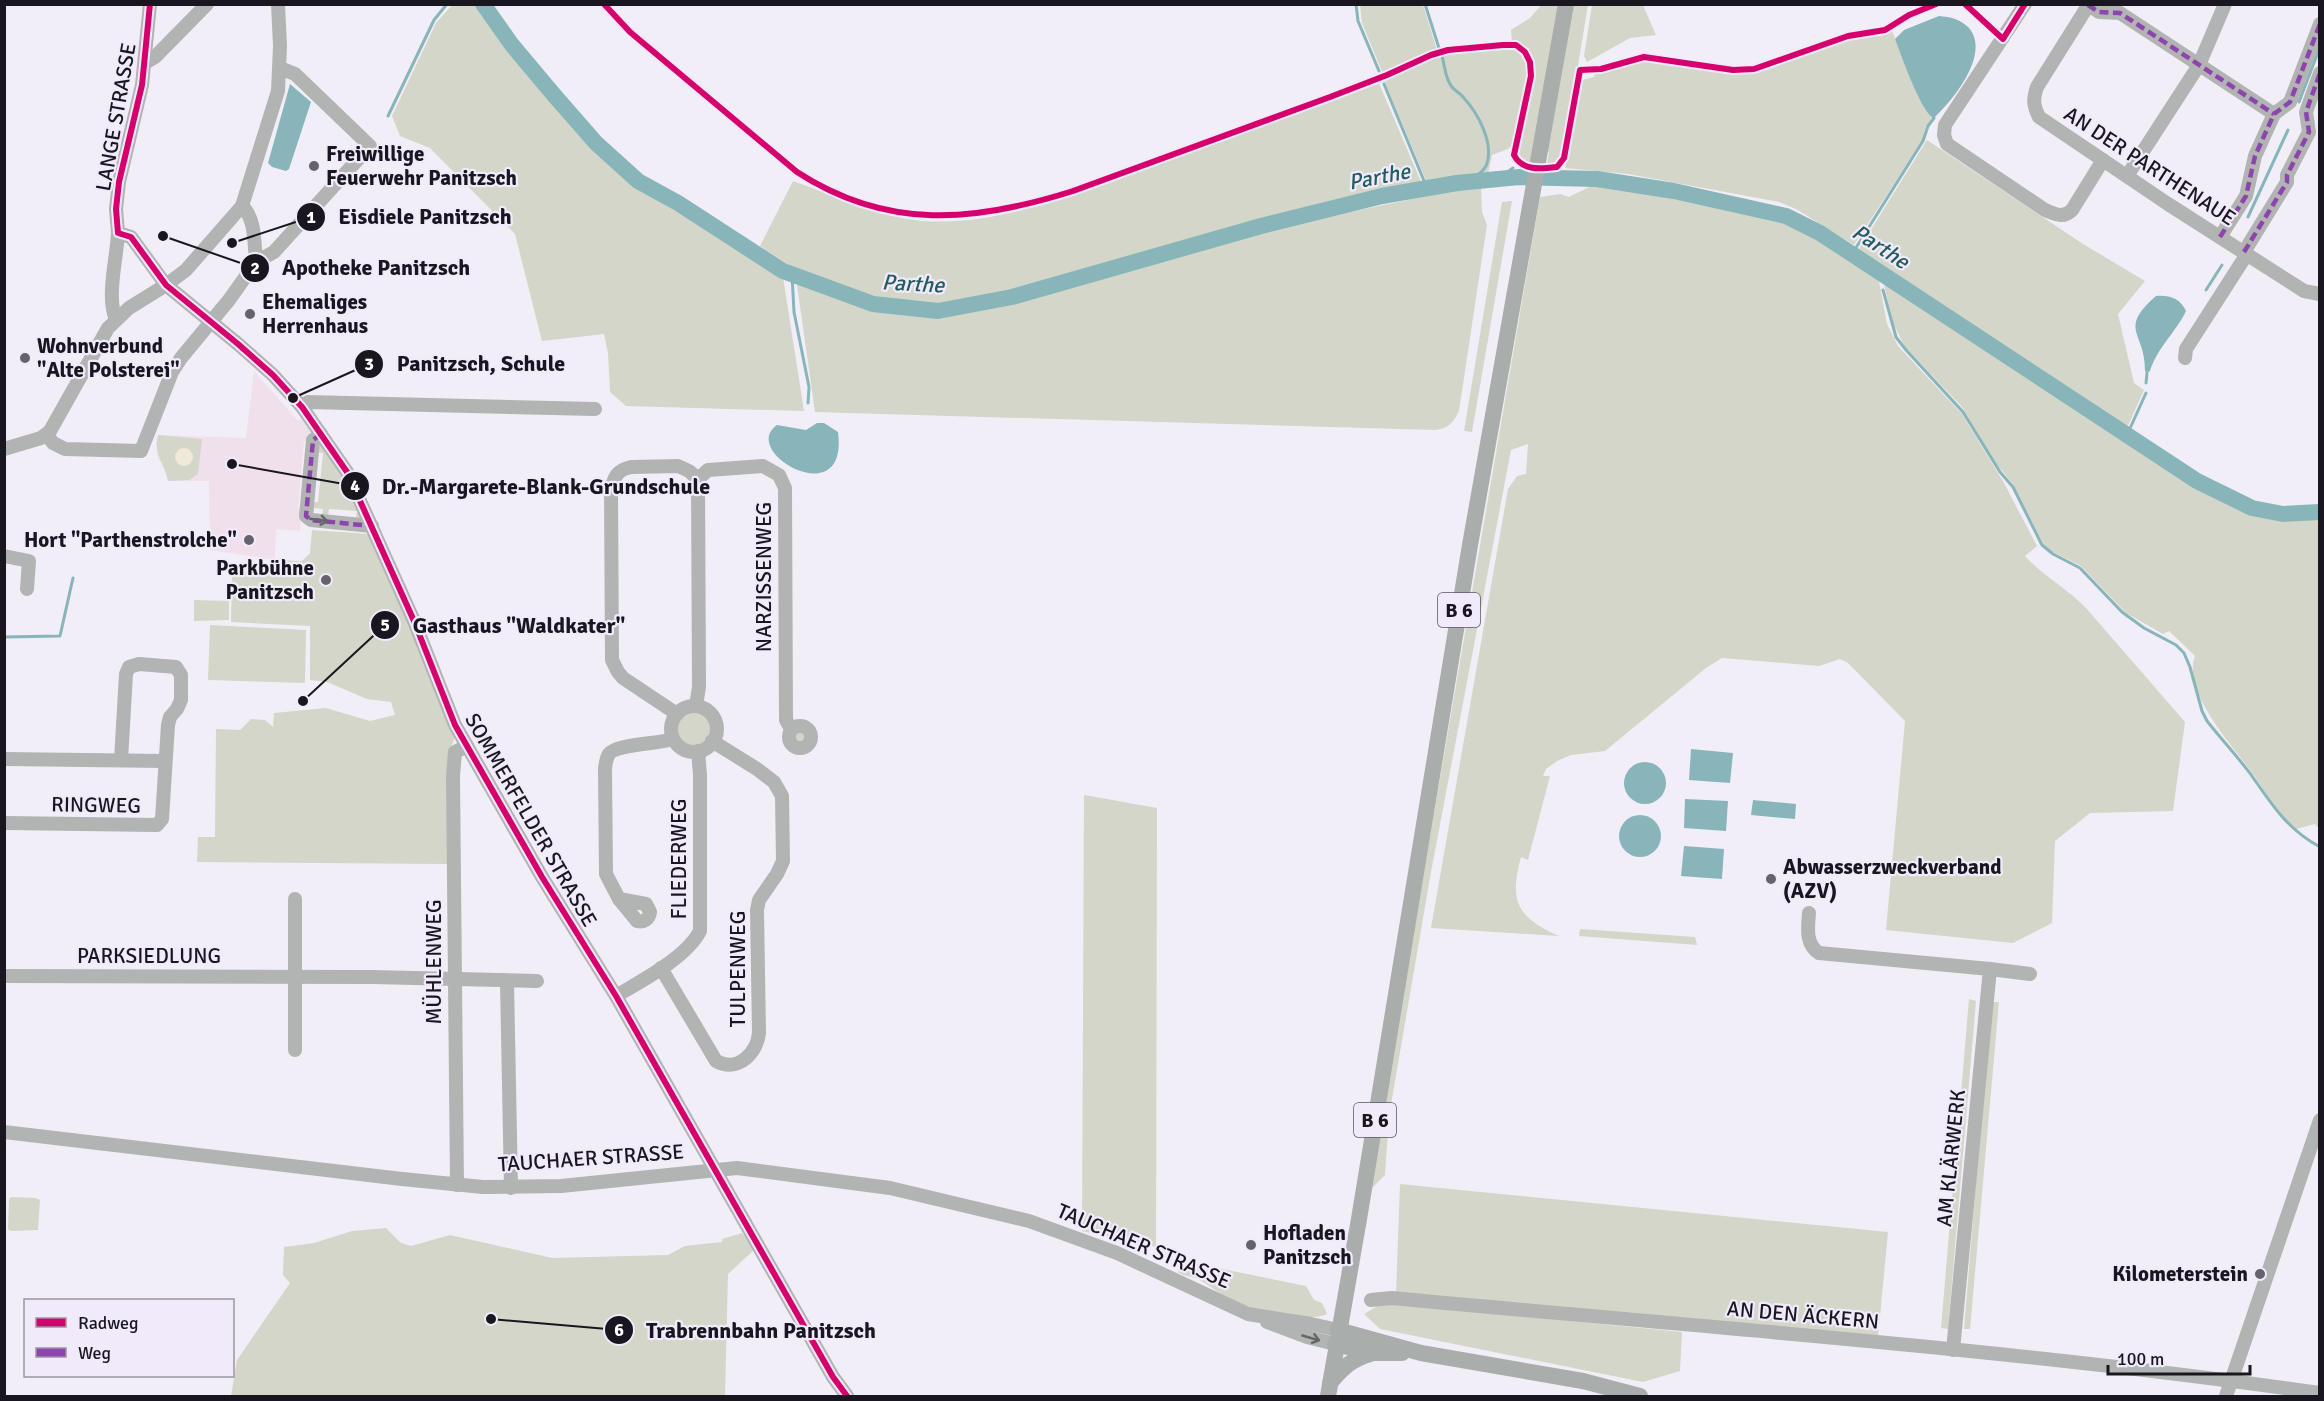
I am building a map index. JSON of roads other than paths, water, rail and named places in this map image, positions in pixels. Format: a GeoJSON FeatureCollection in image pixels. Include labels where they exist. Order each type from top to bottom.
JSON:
{"type":"FeatureCollection","features":[{"type":"Feature","properties":{"kind":"main road","name":"B 6"},"geometry":{"type":"LineString","coordinates":[[1329,1390],[1470,545],[1566,4]]}},
{"type":"Feature","properties":{"kind":"main road"},"geometry":{"type":"LineString","coordinates":[[1337,1337],[1575,1379],[1640,1396]]}},
{"type":"Feature","properties":{"kind":"main road"},"geometry":{"type":"LineString","coordinates":[[1337,1337],[1372,1353]]}},
{"type":"Feature","properties":{"kind":"main road"},"geometry":{"type":"LineString","coordinates":[[1329,1390],[1345,1365],[1357,1358],[1372,1353],[1421,1353]]}},
{"type":"Feature","properties":{"kind":"street","name":"LANGE STRASSE"},"geometry":{"type":"LineString","coordinates":[[116,319],[112,300],[118,233],[116,209],[119,182],[145,63],[150,4]]}},
{"type":"Feature","properties":{"kind":"street"},"geometry":{"type":"LineString","coordinates":[[145,63],[155,57],[207,4]]}},
{"type":"Feature","properties":{"kind":"street"},"geometry":{"type":"LineString","coordinates":[[4,449],[46,435],[55,426],[98,344],[116,319],[186,270],[242,206],[278,91],[280,68],[278,4]]}},
{"type":"Feature","properties":{"kind":"street"},"geometry":{"type":"LineString","coordinates":[[2025,4],[1945,125],[1944,135],[1947,144],[2045,210],[2060,216],[2067,215],[2072,210],[2103,160]]}},
{"type":"Feature","properties":{"kind":"street"},"geometry":{"type":"LineString","coordinates":[[2127,176],[2199,64],[2225,4]]}},
{"type":"Feature","properties":{"kind":"street"},"geometry":{"type":"LineString","coordinates":[[2088,5],[2099,12],[2120,13],[2274,114]]}},
{"type":"Feature","properties":{"kind":"street","name":"AN DER PARTHENAUE"},"geometry":{"type":"LineString","coordinates":[[2088,5],[2040,80],[2034,96],[2034,107],[2044,121],[2304,291],[2319,294]]}},
{"type":"Feature","properties":{"kind":"street"},"geometry":{"type":"LineString","coordinates":[[2220,237],[2246,196],[2255,156],[2274,114],[2290,102],[2319,24]]}},
{"type":"Feature","properties":{"kind":"street"},"geometry":{"type":"LineString","coordinates":[[46,435],[53,443],[65,449],[141,451],[172,372],[180,358],[239,288],[256,262],[274,252],[370,146],[295,74],[280,68]]}},
{"type":"Feature","properties":{"kind":"street"},"geometry":{"type":"LineString","coordinates":[[2185,358],[2186,349],[2288,182],[2287,176],[2314,135],[2306,112],[2319,73]]}},
{"type":"Feature","properties":{"kind":"street"},"geometry":{"type":"LineString","coordinates":[[242,206],[248,212],[252,223],[256,262]]}},
{"type":"Feature","properties":{"kind":"street"},"geometry":{"type":"LineString","coordinates":[[118,233],[131,237],[166,285]]}},
{"type":"Feature","properties":{"kind":"street","name":"SOMMERFELDER STRASSE"},"geometry":{"type":"LineString","coordinates":[[166,285],[262,364],[302,407],[347,472],[414,621],[455,725],[542,877],[616,996],[832,1377],[847,1396]]}},
{"type":"Feature","properties":{"kind":"street"},"geometry":{"type":"LineString","coordinates":[[302,407],[308,402],[595,409]]}},
{"type":"Feature","properties":{"kind":"street"},"geometry":{"type":"LineString","coordinates":[[321,434],[313,440],[306,516],[311,520],[372,526]]}},
{"type":"Feature","properties":{"kind":"street"},"geometry":{"type":"LineString","coordinates":[[677,714],[623,678],[612,660],[611,490],[615,476],[630,466],[678,466],[698,479],[699,687],[696,706]]}},
{"type":"Feature","properties":{"kind":"street","name":"NARZISSENWEG"},"geometry":{"type":"LineString","coordinates":[[698,479],[708,470],[763,466],[779,475],[785,488],[786,720],[792,729]]}},
{"type":"Feature","properties":{"kind":"street"},"geometry":{"type":"LineString","coordinates":[[4,556],[29,561],[27,589]]}},
{"type":"Feature","properties":{"kind":"street","name":"RINGWEG"},"geometry":{"type":"LineString","coordinates":[[4,824],[157,825],[162,819],[169,720],[181,700],[180,673],[175,666],[139,664],[129,667],[126,674],[121,760]]}},
{"type":"Feature","properties":{"kind":"street"},"geometry":{"type":"LineString","coordinates":[[696,706],[705,709],[714,719],[716,728],[712,741],[705,749],[698,751],[682,748],[673,739],[671,726],[677,714],[686,708],[696,706]]}},
{"type":"Feature","properties":{"kind":"street"},"geometry":{"type":"LineString","coordinates":[[619,899],[606,874],[605,768],[607,756],[616,749],[662,743],[673,739]]}},
{"type":"Feature","properties":{"kind":"street","name":"TULPENWEG"},"geometry":{"type":"LineString","coordinates":[[661,968],[716,1061],[721,1064],[734,1064],[748,1058],[756,1047],[759,1033],[757,910],[759,900],[783,861],[782,796],[774,782],[712,741]]}},
{"type":"Feature","properties":{"kind":"street","name":"MÜHLENWEG"},"geometry":{"type":"LineString","coordinates":[[457,1185],[453,776],[455,752],[467,746]]}},
{"type":"Feature","properties":{"kind":"street","name":"FLIEDERWEG"},"geometry":{"type":"LineString","coordinates":[[616,996],[661,968],[689,946],[699,931],[700,786],[698,751]]}},
{"type":"Feature","properties":{"kind":"street"},"geometry":{"type":"LineString","coordinates":[[4,759],[165,761]]}},
{"type":"Feature","properties":{"kind":"street"},"geometry":{"type":"LineString","coordinates":[[295,898],[295,1050]]}},
{"type":"Feature","properties":{"kind":"street"},"geometry":{"type":"LineString","coordinates":[[1809,913],[1808,937],[1814,949],[1819,952],[2030,974]]}},
{"type":"Feature","properties":{"kind":"street","name":"AM KLÄRWERK"},"geometry":{"type":"LineString","coordinates":[[1953,1350],[1990,969]]}},
{"type":"Feature","properties":{"kind":"street","name":"PARKSIEDLUNG"},"geometry":{"type":"LineString","coordinates":[[4,976],[537,981]]}},
{"type":"Feature","properties":{"kind":"street"},"geometry":{"type":"LineString","coordinates":[[507,982],[511,1188]]}},
{"type":"Feature","properties":{"kind":"street"},"geometry":{"type":"LineString","coordinates":[[2226,1396],[2319,1120]]}},
{"type":"Feature","properties":{"kind":"street","name":"TAUCHAER STRASSE"},"geometry":{"type":"LineString","coordinates":[[4,1132],[457,1185],[511,1188],[561,1186],[737,1168],[890,1188],[1029,1221],[1117,1253],[1248,1314],[1296,1333],[1337,1337]]}},
{"type":"Feature","properties":{"kind":"street","name":"AN DEN ÄCKERN"},"geometry":{"type":"LineString","coordinates":[[1371,1300],[1392,1298],[1953,1350],[2232,1380],[2319,1393]]}},
{"type":"Feature","properties":{"kind":"water"},"geometry":{"type":"Polygon","coordinates":[[[1939,16],[1955,19],[1969,28],[1975,39],[1975,50],[1973,63],[1967,76],[1951,100],[1934,118],[1923,106],[1895,39],[1904,30],[1939,16]]]}},
{"type":"Feature","properties":{"kind":"water"},"geometry":{"type":"Polygon","coordinates":[[[290,84],[311,102],[289,169],[286,171],[272,167],[268,163],[290,84]]]}},
{"type":"Feature","properties":{"kind":"water"},"geometry":{"type":"Polygon","coordinates":[[[2156,296],[2174,298],[2186,311],[2147,373],[2136,324],[2144,307],[2156,296]]]}},
{"type":"Feature","properties":{"kind":"water"},"geometry":{"type":"Polygon","coordinates":[[[817,423],[824,423],[838,432],[837,457],[828,470],[813,473],[797,470],[782,461],[772,449],[769,436],[777,425],[806,430],[817,423]]]}},
{"type":"Feature","properties":{"kind":"water"},"geometry":{"type":"Polygon","coordinates":[[[1691,749],[1733,753],[1730,783],[1689,780],[1691,749]]]}},
{"type":"Feature","properties":{"kind":"water"},"geometry":{"type":"Polygon","coordinates":[[[1645,762],[1660,768],[1666,783],[1660,798],[1645,804],[1630,798],[1624,783],[1630,768],[1645,762]]]}},
{"type":"Feature","properties":{"kind":"water"},"geometry":{"type":"Polygon","coordinates":[[[1685,799],[1728,801],[1726,831],[1684,828],[1685,799]]]}},
{"type":"Feature","properties":{"kind":"water"},"geometry":{"type":"Polygon","coordinates":[[[1753,800],[1796,804],[1795,819],[1751,815],[1753,800]]]}},
{"type":"Feature","properties":{"kind":"water"},"geometry":{"type":"Polygon","coordinates":[[[1640,815],[1655,821],[1661,836],[1655,851],[1640,857],[1625,851],[1619,836],[1625,821],[1640,815]]]}},
{"type":"Feature","properties":{"kind":"water"},"geometry":{"type":"Polygon","coordinates":[[[1684,846],[1724,849],[1722,879],[1681,876],[1684,846]]]}},
{"type":"Feature","properties":{"kind":"waterway"},"geometry":{"type":"LineString","coordinates":[[388,116],[434,20],[447,4]]}},
{"type":"Feature","properties":{"kind":"waterway","name":"Parthe"},"geometry":{"type":"LineString","coordinates":[[483,4],[512,45],[596,143],[638,181],[678,203],[783,271],[873,304],[938,311],[1012,297],[1261,226],[1382,196],[1457,183],[1519,177],[1597,179],[1674,191],[1786,216],[1820,233],[2197,481],[2252,508],[2283,514],[2320,512]]}},
{"type":"Feature","properties":{"kind":"waterway"},"geometry":{"type":"LineString","coordinates":[[1356,4],[1358,21],[1379,71]]}},
{"type":"Feature","properties":{"kind":"waterway"},"geometry":{"type":"LineString","coordinates":[[1425,4],[1439,48]]}},
{"type":"Feature","properties":{"kind":"waterway"},"geometry":{"type":"LineString","coordinates":[[2299,102],[2320,47]]}},
{"type":"Feature","properties":{"kind":"waterway"},"geometry":{"type":"LineString","coordinates":[[1442,56],[1450,84],[1474,111],[1487,139],[1486,166],[1469,182]]}},
{"type":"Feature","properties":{"kind":"waterway"},"geometry":{"type":"LineString","coordinates":[[1384,84],[1427,188]]}},
{"type":"Feature","properties":{"kind":"waterway"},"geometry":{"type":"LineString","coordinates":[[1852,254],[1923,141],[1928,126],[1934,118]]}},
{"type":"Feature","properties":{"kind":"waterway"},"geometry":{"type":"LineString","coordinates":[[2248,217],[2288,130]]}},
{"type":"Feature","properties":{"kind":"waterway"},"geometry":{"type":"LineString","coordinates":[[1498,179],[1513,168]]}},
{"type":"Feature","properties":{"kind":"waterway"},"geometry":{"type":"LineString","coordinates":[[2206,290],[2222,265]]}},
{"type":"Feature","properties":{"kind":"waterway","name":"Parthe"},"geometry":{"type":"LineString","coordinates":[[1879,272],[1880,279]]}},
{"type":"Feature","properties":{"kind":"waterway"},"geometry":{"type":"LineString","coordinates":[[792,275],[794,312],[809,387],[808,403]]}},
{"type":"Feature","properties":{"kind":"waterway"},"geometry":{"type":"LineString","coordinates":[[1883,290],[1896,337],[1963,412],[2000,472],[2013,487],[2042,545],[2053,554],[2080,568],[2122,612],[2144,628],[2176,645],[2184,653],[2207,721],[2247,769],[2281,816],[2299,833],[2320,847]]}},
{"type":"Feature","properties":{"kind":"waterway"},"geometry":{"type":"LineString","coordinates":[[2146,383],[2147,373]]}},
{"type":"Feature","properties":{"kind":"waterway"},"geometry":{"type":"LineString","coordinates":[[2127,435],[2146,393]]}},
{"type":"Feature","properties":{"kind":"waterway"},"geometry":{"type":"LineString","coordinates":[[4,637],[60,636],[73,578]]}},
{"type":"Feature","properties":{"kind":"place","name":"Freiwillige Feuerwehr Panitzsch"},"geometry":{"type":"Point","coordinates":[314,166]}},
{"type":"Feature","properties":{"kind":"place","name":"Apotheke Panitzsch"},"geometry":{"type":"Point","coordinates":[163,236]}},
{"type":"Feature","properties":{"kind":"place","name":"Eisdiele Panitzsch"},"geometry":{"type":"Point","coordinates":[232,243]}},
{"type":"Feature","properties":{"kind":"place","name":"Ehemaliges Herrenhaus"},"geometry":{"type":"Point","coordinates":[250,314]}},
{"type":"Feature","properties":{"kind":"place","name":"Wohnverbund \"Alte Polsterei\""},"geometry":{"type":"Point","coordinates":[25,358]}},
{"type":"Feature","properties":{"kind":"place","name":"Panitzsch, Schule"},"geometry":{"type":"Point","coordinates":[293,398]}},
{"type":"Feature","properties":{"kind":"place","name":"Dr.-Margarete-Blank-Grundschule"},"geometry":{"type":"Point","coordinates":[232,464]}},
{"type":"Feature","properties":{"kind":"place","name":"Hort \"Parthenstrolche\""},"geometry":{"type":"Point","coordinates":[249,540]}},
{"type":"Feature","properties":{"kind":"place","name":"Parkbühne Panitzsch"},"geometry":{"type":"Point","coordinates":[326,580]}},
{"type":"Feature","properties":{"kind":"place","name":"Gasthaus \"Waldkater\""},"geometry":{"type":"Point","coordinates":[303,701]}},
{"type":"Feature","properties":{"kind":"place","name":"Abwasserzweckverband (AZV)"},"geometry":{"type":"Point","coordinates":[1771,879]}},
{"type":"Feature","properties":{"kind":"place","name":"Hofladen Panitzsch"},"geometry":{"type":"Point","coordinates":[1251,1245]}},
{"type":"Feature","properties":{"kind":"place","name":"Kilometerstein"},"geometry":{"type":"Point","coordinates":[2260,1274]}},
{"type":"Feature","properties":{"kind":"place","name":"Trabrennbahn Panitzsch"},"geometry":{"type":"Point","coordinates":[491,1319]}}]}
